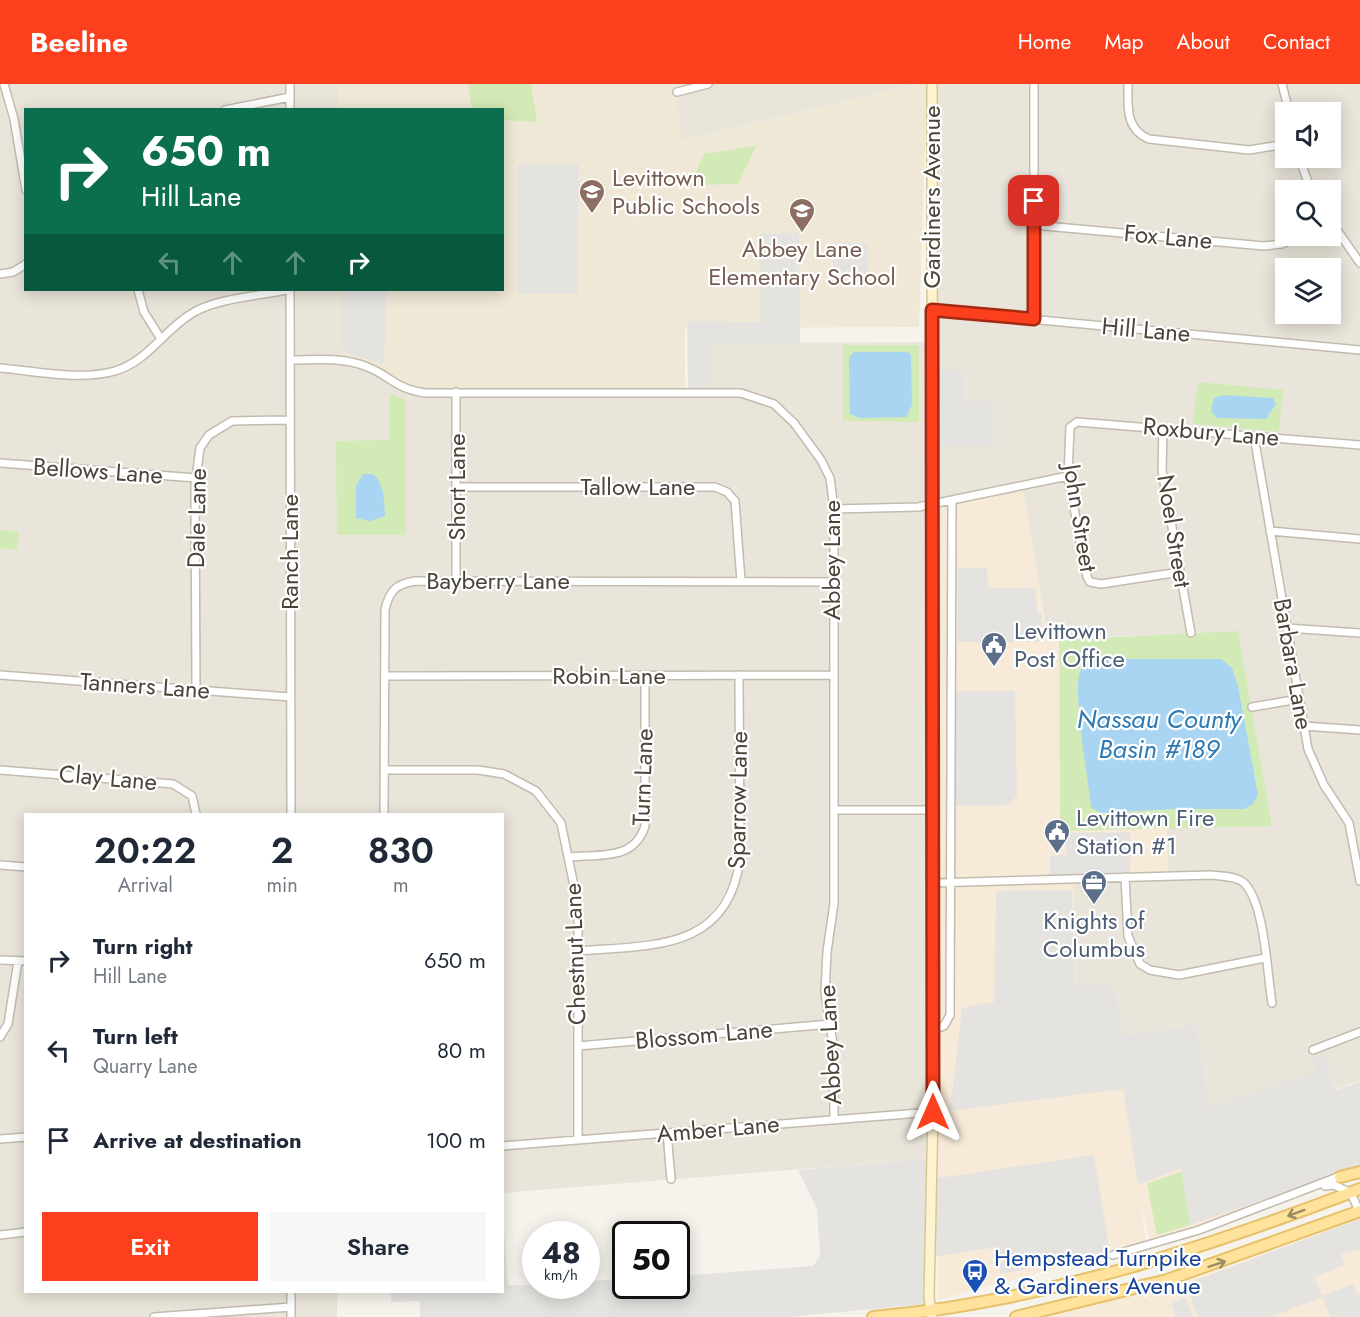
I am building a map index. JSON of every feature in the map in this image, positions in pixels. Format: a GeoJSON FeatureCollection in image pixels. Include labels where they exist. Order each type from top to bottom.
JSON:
{"type":"FeatureCollection","features":[{"type":"Feature","properties":{"kind":"main road","name":"Gardiners Avenue"},"geometry":{"type":"LineString","coordinates":[[930,1315],[933,1112],[932,84]]}},
{"type":"Feature","properties":{"kind":"main road"},"geometry":{"type":"LineString","coordinates":[[1340,1177],[1360,1170]]}},
{"type":"Feature","properties":{"kind":"main road"},"geometry":{"type":"LineString","coordinates":[[873,1317],[930,1315],[1141,1266],[1356,1191]]}},
{"type":"Feature","properties":{"kind":"main road"},"geometry":{"type":"LineString","coordinates":[[1016,1317],[1167,1280],[1360,1211]]}},
{"type":"Feature","properties":{"kind":"street"},"geometry":{"type":"LineString","coordinates":[[4,84],[14,119],[24,178]]}},
{"type":"Feature","properties":{"kind":"street"},"geometry":{"type":"LineString","coordinates":[[290,84],[290,108]]}},
{"type":"Feature","properties":{"kind":"street"},"geometry":{"type":"LineString","coordinates":[[677,92],[708,84]]}},
{"type":"Feature","properties":{"kind":"street"},"geometry":{"type":"LineString","coordinates":[[1034,84],[1034,319]]}},
{"type":"Feature","properties":{"kind":"street"},"geometry":{"type":"LineString","coordinates":[[1128,84],[1128,108],[1132,126],[1140,135],[1149,139],[1249,150],[1275,146]]}},
{"type":"Feature","properties":{"kind":"street"},"geometry":{"type":"LineString","coordinates":[[1282,84],[1286,102]]}},
{"type":"Feature","properties":{"kind":"street"},"geometry":{"type":"LineString","coordinates":[[235,108],[290,97]]}},
{"type":"Feature","properties":{"kind":"street","name":"Fox Lane"},"geometry":{"type":"LineString","coordinates":[[1034,225],[1264,246],[1275,245]]}},
{"type":"Feature","properties":{"kind":"street"},"geometry":{"type":"LineString","coordinates":[[1341,236],[1360,263]]}},
{"type":"Feature","properties":{"kind":"street"},"geometry":{"type":"LineString","coordinates":[[0,274],[13,272],[24,265]]}},
{"type":"Feature","properties":{"kind":"street"},"geometry":{"type":"LineString","coordinates":[[138,291],[144,312],[161,339]]}},
{"type":"Feature","properties":{"kind":"street"},"geometry":{"type":"LineString","coordinates":[[0,368],[98,374],[133,363],[188,317],[209,306],[283,291]]}},
{"type":"Feature","properties":{"kind":"street","name":"Ranch Lane"},"geometry":{"type":"LineString","coordinates":[[288,291],[291,813]]}},
{"type":"Feature","properties":{"kind":"street","name":"Hill Lane"},"geometry":{"type":"LineString","coordinates":[[932,310],[1360,350]]}},
{"type":"Feature","properties":{"kind":"street","name":"Abbey Lane"},"geometry":{"type":"LineString","coordinates":[[290,360],[353,362],[368,367],[391,383],[407,390],[741,393],[761,399],[784,412],[821,460],[830,478],[834,509],[832,582],[834,903],[827,952],[825,993],[834,1050],[834,1119]]}},
{"type":"Feature","properties":{"kind":"street","name":"Short Lane"},"geometry":{"type":"LineString","coordinates":[[456,392],[456,581]]}},
{"type":"Feature","properties":{"kind":"street","name":"Dale Lane"},"geometry":{"type":"LineString","coordinates":[[196,690],[196,478],[200,448],[209,435],[220,426],[239,420],[290,420]]}},
{"type":"Feature","properties":{"kind":"street","name":"Roxbury Lane"},"geometry":{"type":"LineString","coordinates":[[1070,435],[1071,427],[1077,422],[1085,421],[1360,445]]}},
{"type":"Feature","properties":{"kind":"street","name":"Noel Street"},"geometry":{"type":"LineString","coordinates":[[1163,428],[1162,471],[1191,633]]}},
{"type":"Feature","properties":{"kind":"street","name":"John Street"},"geometry":{"type":"LineString","coordinates":[[1070,435],[1068,476],[1084,567],[1090,582],[1107,584],[1180,572]]}},
{"type":"Feature","properties":{"kind":"street","name":"Barbara Lane"},"geometry":{"type":"LineString","coordinates":[[1254,436],[1304,726],[1315,769],[1349,823],[1360,881]]}},
{"type":"Feature","properties":{"kind":"street","name":"Bellows Lane"},"geometry":{"type":"LineString","coordinates":[[0,463],[196,478]]}},
{"type":"Feature","properties":{"kind":"street"},"geometry":{"type":"LineString","coordinates":[[834,509],[918,507],[1068,476]]}},
{"type":"Feature","properties":{"kind":"street","name":"Tallow Lane"},"geometry":{"type":"LineString","coordinates":[[457,487],[715,487],[727,492],[735,501],[741,581]]}},
{"type":"Feature","properties":{"kind":"street"},"geometry":{"type":"LineString","coordinates":[[932,1030],[944,1026],[950,1015],[952,500]]}},
{"type":"Feature","properties":{"kind":"street"},"geometry":{"type":"LineString","coordinates":[[1270,531],[1360,538]]}},
{"type":"Feature","properties":{"kind":"street","name":"Bayberry Lane"},"geometry":{"type":"LineString","coordinates":[[384,813],[385,610],[388,597],[402,583],[415,581],[832,582]]}},
{"type":"Feature","properties":{"kind":"street"},"geometry":{"type":"LineString","coordinates":[[1287,628],[1360,633]]}},
{"type":"Feature","properties":{"kind":"street","name":"Tanners Lane"},"geometry":{"type":"LineString","coordinates":[[0,675],[290,697]]}},
{"type":"Feature","properties":{"kind":"street","name":"Turn Lane"},"geometry":{"type":"LineString","coordinates":[[569,857],[624,852],[638,843],[642,834],[645,826],[645,675]]}},
{"type":"Feature","properties":{"kind":"street","name":"Sparrow Lane"},"geometry":{"type":"LineString","coordinates":[[578,951],[679,941],[709,924],[727,903],[735,885],[740,860],[739,675]]}},
{"type":"Feature","properties":{"kind":"street","name":"Robin Lane"},"geometry":{"type":"LineString","coordinates":[[385,676],[833,675]]}},
{"type":"Feature","properties":{"kind":"street"},"geometry":{"type":"LineString","coordinates":[[1252,707],[1299,699]]}},
{"type":"Feature","properties":{"kind":"street"},"geometry":{"type":"LineString","coordinates":[[1304,726],[1360,730]]}},
{"type":"Feature","properties":{"kind":"street","name":"Clay Lane"},"geometry":{"type":"LineString","coordinates":[[0,770],[173,784],[192,796],[196,813]]}},
{"type":"Feature","properties":{"kind":"street","name":"Chestnut Lane"},"geometry":{"type":"LineString","coordinates":[[385,770],[478,770],[517,779],[536,790],[554,811],[566,835],[578,905],[578,1140]]}},
{"type":"Feature","properties":{"kind":"street"},"geometry":{"type":"LineString","coordinates":[[834,810],[932,810]]}},
{"type":"Feature","properties":{"kind":"street"},"geometry":{"type":"LineString","coordinates":[[1349,823],[1360,824]]}},
{"type":"Feature","properties":{"kind":"street"},"geometry":{"type":"LineString","coordinates":[[0,865],[24,867]]}},
{"type":"Feature","properties":{"kind":"street"},"geometry":{"type":"LineString","coordinates":[[932,884],[1211,875],[1236,878],[1249,889],[1259,915],[1272,1003]]}},
{"type":"Feature","properties":{"kind":"street"},"geometry":{"type":"LineString","coordinates":[[1125,877],[1128,936],[1140,964],[1150,970],[1179,975],[1265,958]]}},
{"type":"Feature","properties":{"kind":"street"},"geometry":{"type":"LineString","coordinates":[[0,960],[22,961],[8,1024],[0,1037]]}},
{"type":"Feature","properties":{"kind":"street","name":"Blossom Lane"},"geometry":{"type":"LineString","coordinates":[[578,1046],[830,1024]]}},
{"type":"Feature","properties":{"kind":"street"},"geometry":{"type":"LineString","coordinates":[[1312,1050],[1360,1032]]}},
{"type":"Feature","properties":{"kind":"street","name":"Amber Lane"},"geometry":{"type":"LineString","coordinates":[[504,1146],[933,1112]]}},
{"type":"Feature","properties":{"kind":"street"},"geometry":{"type":"LineString","coordinates":[[668,1133],[671,1179]]}},
{"type":"Feature","properties":{"kind":"street"},"geometry":{"type":"LineString","coordinates":[[0,1139],[24,1137]]}},
{"type":"Feature","properties":{"kind":"street"},"geometry":{"type":"LineString","coordinates":[[1113,1256],[1199,1230],[1316,1188],[1340,1177]]}},
{"type":"Feature","properties":{"kind":"street"},"geometry":{"type":"LineString","coordinates":[[1316,1188],[1334,1185],[1356,1191],[1360,1211]]}},
{"type":"Feature","properties":{"kind":"street"},"geometry":{"type":"LineString","coordinates":[[0,1236],[24,1232]]}},
{"type":"Feature","properties":{"kind":"street"},"geometry":{"type":"LineString","coordinates":[[291,1293],[291,1317]]}},
{"type":"Feature","properties":{"kind":"street"},"geometry":{"type":"LineString","coordinates":[[154,1317],[291,1307]]}},
{"type":"Feature","properties":{"kind":"shaded area"},"geometry":{"type":"Polygon","coordinates":[[[0,84],[338,84],[338,108],[24,108],[24,291],[342,291],[515,386],[706,388],[707,343],[927,342],[928,1159],[504,1193],[504,813],[24,813],[24,1293],[337,1293],[337,1317],[0,1317],[0,84]]]}},
{"type":"Feature","properties":{"kind":"shaded area"},"geometry":{"type":"Polygon","coordinates":[[[338,84],[675,84],[682,141],[916,84],[927,84],[919,327],[685,328],[685,392],[408,390],[364,365],[341,359],[340,291],[504,291],[504,108],[338,108],[338,84]]]}},
{"type":"Feature","properties":{"kind":"shaded area"},"geometry":{"type":"Polygon","coordinates":[[[675,84],[916,84],[681,141],[675,84]]]}},
{"type":"Feature","properties":{"kind":"shaded area"},"geometry":{"type":"Polygon","coordinates":[[[935,84],[1360,84],[1360,1080],[1215,1138],[1196,1024],[1123,1036],[1075,985],[1073,881],[1168,878],[1167,828],[1272,825],[1238,632],[1048,639],[1022,485],[933,502],[935,84]]]}},
{"type":"Feature","properties":{"kind":"shaded area"},"geometry":{"type":"Polygon","coordinates":[[[579,164],[578,294],[517,294],[517,165],[579,164]]]}},
{"type":"Feature","properties":{"kind":"shaded area"},"geometry":{"type":"Polygon","coordinates":[[[799,233],[800,344],[710,344],[710,390],[688,391],[687,321],[760,322],[760,234],[799,233]]]}},
{"type":"Feature","properties":{"kind":"shaded area"},"geometry":{"type":"Polygon","coordinates":[[[834,243],[868,243],[867,280],[833,280],[834,243]]]}},
{"type":"Feature","properties":{"kind":"shaded area"},"geometry":{"type":"Polygon","coordinates":[[[341,291],[387,291],[384,364],[341,351],[341,291]]]}},
{"type":"Feature","properties":{"kind":"shaded area"},"geometry":{"type":"Polygon","coordinates":[[[936,371],[963,371],[964,402],[994,401],[994,446],[937,446],[936,371]]]}},
{"type":"Feature","properties":{"kind":"shaded area"},"geometry":{"type":"Polygon","coordinates":[[[1022,485],[1048,639],[1059,640],[1060,831],[1167,828],[1168,878],[1073,881],[1076,987],[1114,986],[1139,1184],[1244,1122],[1360,1080],[1360,1168],[1150,1242],[1141,1204],[1146,1244],[938,1300],[933,502],[1022,485]]]}},
{"type":"Feature","properties":{"kind":"shaded area"},"geometry":{"type":"Polygon","coordinates":[[[958,568],[987,568],[988,588],[1036,588],[1037,613],[1042,614],[1041,642],[958,642],[958,568]]]}},
{"type":"Feature","properties":{"kind":"shaded area"},"geometry":{"type":"Polygon","coordinates":[[[952,691],[1015,691],[1017,796],[1008,805],[952,806],[952,691]]]}},
{"type":"Feature","properties":{"kind":"shaded area"},"geometry":{"type":"Polygon","coordinates":[[[1130,832],[1130,874],[1050,875],[1050,856],[1066,855],[1066,833],[1130,832]]]}},
{"type":"Feature","properties":{"kind":"shaded area"},"geometry":{"type":"Polygon","coordinates":[[[1072,890],[1075,985],[1114,985],[1123,1036],[1196,1024],[1210,1108],[1317,1072],[1312,1057],[1324,1053],[1334,1091],[1360,1082],[1360,1166],[1190,1225],[1181,1168],[1138,1185],[1123,1089],[950,1111],[962,1008],[994,1002],[996,891],[1072,890]]]}},
{"type":"Feature","properties":{"kind":"shaded area"},"geometry":{"type":"Polygon","coordinates":[[[1094,1155],[1110,1253],[1000,1274],[999,1247],[930,1257],[932,1179],[1094,1155]]]}},
{"type":"Feature","properties":{"kind":"shaded area"},"geometry":{"type":"Polygon","coordinates":[[[928,1159],[926,1304],[788,1317],[420,1317],[420,1301],[391,1302],[391,1293],[504,1293],[504,1232],[508,1285],[522,1285],[522,1299],[600,1299],[600,1280],[612,1280],[612,1299],[690,1299],[690,1275],[813,1266],[820,1256],[817,1209],[798,1170],[928,1159]]]}},
{"type":"Feature","properties":{"kind":"shaded area"},"geometry":{"type":"Polygon","coordinates":[[[1360,1219],[1360,1317],[1033,1317],[1181,1284],[1360,1219]]]}},
{"type":"Feature","properties":{"kind":"shaded area"},"geometry":{"type":"Polygon","coordinates":[[[1360,1219],[1360,1249],[1341,1254],[1345,1265],[1314,1277],[1322,1296],[1353,1284],[1357,1294],[1360,1293],[1360,1317],[1330,1317],[1322,1297],[1271,1317],[1198,1317],[1186,1284],[1360,1219]]]}},
{"type":"Feature","properties":{"kind":"shaded area"},"geometry":{"type":"Polygon","coordinates":[[[1186,1297],[1193,1317],[1176,1317],[1171,1303],[1186,1297]]]}},
{"type":"Feature","properties":{"kind":"green space"},"geometry":{"type":"Polygon","coordinates":[[[468,84],[531,84],[537,122],[504,120],[504,108],[472,108],[468,84]]]}},
{"type":"Feature","properties":{"kind":"green space"},"geometry":{"type":"Polygon","coordinates":[[[756,146],[738,184],[690,185],[704,154],[756,146]]]}},
{"type":"Feature","properties":{"kind":"green space"},"geometry":{"type":"Polygon","coordinates":[[[843,345],[919,345],[919,422],[843,421],[843,345]]]}},
{"type":"Feature","properties":{"kind":"green space"},"geometry":{"type":"Polygon","coordinates":[[[1198,382],[1283,390],[1279,432],[1193,424],[1198,382]]]}},
{"type":"Feature","properties":{"kind":"green space"},"geometry":{"type":"Polygon","coordinates":[[[390,394],[406,400],[406,535],[337,535],[336,441],[390,440],[390,394]]]}},
{"type":"Feature","properties":{"kind":"green space"},"geometry":{"type":"Polygon","coordinates":[[[0,530],[19,532],[17,550],[0,548],[0,530]]]}},
{"type":"Feature","properties":{"kind":"green space","name":"Nassau County Basin #189"},"geometry":{"type":"Polygon","coordinates":[[[1238,631],[1272,826],[1060,831],[1059,640],[1238,631]]]}},
{"type":"Feature","properties":{"kind":"green space"},"geometry":{"type":"Polygon","coordinates":[[[1182,1171],[1190,1225],[1157,1235],[1147,1184],[1182,1171]]]}},
{"type":"Feature","properties":{"kind":"water"},"geometry":{"type":"Polygon","coordinates":[[[854,352],[907,352],[911,355],[912,405],[906,417],[860,418],[850,414],[849,357],[854,352]]]}},
{"type":"Feature","properties":{"kind":"water"},"geometry":{"type":"Polygon","coordinates":[[[1224,395],[1273,398],[1276,404],[1266,419],[1217,418],[1211,411],[1214,398],[1224,395]]]}},
{"type":"Feature","properties":{"kind":"water"},"geometry":{"type":"Polygon","coordinates":[[[363,474],[373,474],[380,483],[383,493],[385,516],[370,521],[356,518],[356,486],[363,474]]]}},
{"type":"Feature","properties":{"kind":"water","name":"Nassau County Basin #189"},"geometry":{"type":"Polygon","coordinates":[[[1101,659],[1221,659],[1232,668],[1238,686],[1258,795],[1253,804],[1244,809],[1173,809],[1100,813],[1091,807],[1079,715],[1078,680],[1085,664],[1101,659]]]}},
{"type":"Feature","properties":{"kind":"place","name":"Levittown Public Schools"},"geometry":{"type":"Point","coordinates":[592,215]}},
{"type":"Feature","properties":{"kind":"place","name":"Abbey Lane Elementary School"},"geometry":{"type":"Point","coordinates":[802,234]}},
{"type":"Feature","properties":{"kind":"place","name":"Levittown Post Office"},"geometry":{"type":"Point","coordinates":[994,668]}},
{"type":"Feature","properties":{"kind":"place","name":"Levittown Fire Station #1"},"geometry":{"type":"Point","coordinates":[1057,855]}},
{"type":"Feature","properties":{"kind":"place","name":"Knights of Columbus"},"geometry":{"type":"Point","coordinates":[1094,906]}},
{"type":"Feature","properties":{"kind":"place","name":"Hempstead Turnpike & Gardiners Avenue"},"geometry":{"type":"Point","coordinates":[975,1295]}},
{"type":"Feature","properties":{"kind":"route"},"geometry":{"type":"LineString","coordinates":[[933,1112],[932,310],[1034,319],[1034,201]]}}]}
